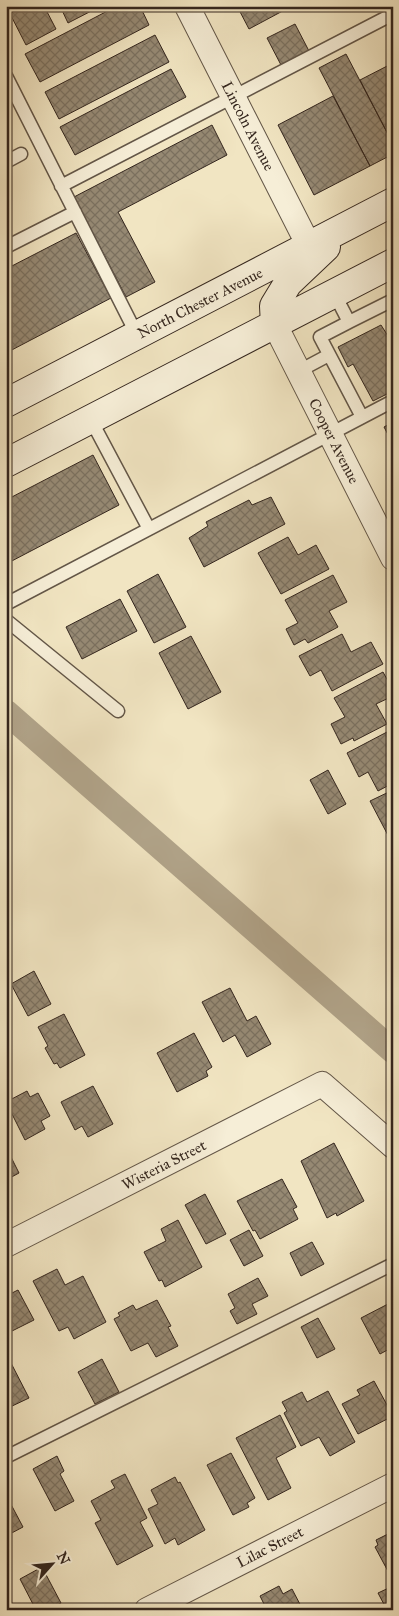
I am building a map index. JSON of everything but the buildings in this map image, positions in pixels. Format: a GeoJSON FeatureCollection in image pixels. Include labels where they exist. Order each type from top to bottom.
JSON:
{"type":"FeatureCollection","features":[{"type":"Feature","properties":{"kind":"main road","name":"North Chester Avenue"},"geometry":{"type":"LineString","coordinates":[[6,402],[137,336],[393,202]]}},
{"type":"Feature","properties":{"kind":"main road"},"geometry":{"type":"LineString","coordinates":[[275,325],[274,306],[288,283],[351,224]]}},
{"type":"Feature","properties":{"kind":"main road"},"geometry":{"type":"LineString","coordinates":[[6,463],[393,263]]}},
{"type":"Feature","properties":{"kind":"street","name":"Lincoln Avenue"},"geometry":{"type":"LineString","coordinates":[[188,6],[309,246]]}},
{"type":"Feature","properties":{"kind":"street","name":"Cooper Avenue"},"geometry":{"type":"LineString","coordinates":[[275,325],[393,558]]}},
{"type":"Feature","properties":{"kind":"street","name":"Wisteria Street"},"geometry":{"type":"LineString","coordinates":[[6,1245],[322,1084],[393,1146]]}},
{"type":"Feature","properties":{"kind":"street","name":"Lilac Street"},"geometry":{"type":"LineString","coordinates":[[147,1610],[393,1485]]}},
{"type":"Feature","properties":{"kind":"lane"},"geometry":{"type":"LineString","coordinates":[[62,186],[393,12],[390,6]]}},
{"type":"Feature","properties":{"kind":"lane"},"geometry":{"type":"LineString","coordinates":[[6,76],[137,336]]}},
{"type":"Feature","properties":{"kind":"lane"},"geometry":{"type":"LineString","coordinates":[[6,162],[21,154]]}},
{"type":"Feature","properties":{"kind":"lane"},"geometry":{"type":"LineString","coordinates":[[6,247],[75,212]]}},
{"type":"Feature","properties":{"kind":"lane"},"geometry":{"type":"LineString","coordinates":[[334,294],[349,322]]}},
{"type":"Feature","properties":{"kind":"lane"},"geometry":{"type":"LineString","coordinates":[[362,417],[320,337],[393,300]]}},
{"type":"Feature","properties":{"kind":"lane"},"geometry":{"type":"LineString","coordinates":[[299,371],[329,355]]}},
{"type":"Feature","properties":{"kind":"lane"},"geometry":{"type":"LineString","coordinates":[[6,604],[393,402]]}},
{"type":"Feature","properties":{"kind":"lane"},"geometry":{"type":"LineString","coordinates":[[91,420],[149,529]]}},
{"type":"Feature","properties":{"kind":"lane"},"geometry":{"type":"LineString","coordinates":[[6,620],[118,711]]}},
{"type":"Feature","properties":{"kind":"lane"},"geometry":{"type":"LineString","coordinates":[[6,1457],[393,1264]]}},
{"type":"Feature","properties":{"kind":"waterway"},"geometry":{"type":"LineString","coordinates":[[6,712],[393,1051]]}}]}
